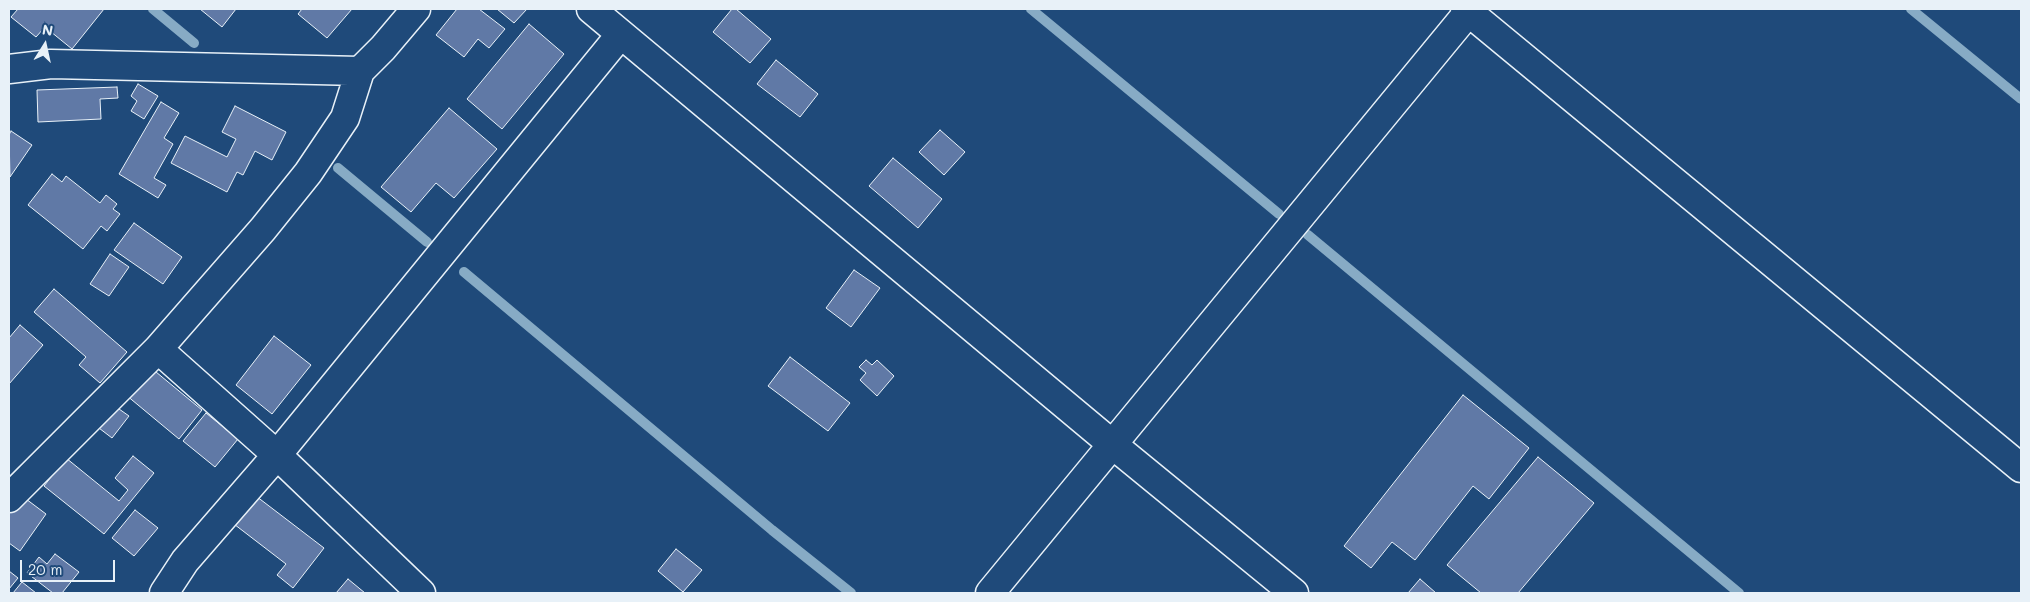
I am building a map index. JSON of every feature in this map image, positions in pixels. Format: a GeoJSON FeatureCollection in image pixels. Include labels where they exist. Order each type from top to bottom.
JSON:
{"type":"FeatureCollection","features":[{"type":"Feature","properties":{"kind":"street"},"geometry":{"type":"LineString","coordinates":[[9,498],[158,349],[263,229],[308,173],[345,118],[360,71],[384,48],[416,9]]}},
{"type":"Feature","properties":{"kind":"street"},"geometry":{"type":"LineString","coordinates":[[591,9],[1112,444],[1294,593]]}},
{"type":"Feature","properties":{"kind":"street"},"geometry":{"type":"LineString","coordinates":[[990,593],[1468,10],[2021,468]]}},
{"type":"Feature","properties":{"kind":"street"},"geometry":{"type":"LineString","coordinates":[[164,593],[185,562],[277,455],[621,34]]}},
{"type":"Feature","properties":{"kind":"street"},"geometry":{"type":"LineString","coordinates":[[9,69],[51,64],[360,71]]}},
{"type":"Feature","properties":{"kind":"street"},"geometry":{"type":"LineString","coordinates":[[158,349],[277,455],[421,593]]}},
{"type":"Feature","properties":{"kind":"building"},"geometry":{"type":"Polygon","coordinates":[[[18,9],[104,9],[72,49],[45,27],[36,37],[11,17],[18,9]]]}},
{"type":"Feature","properties":{"kind":"building"},"geometry":{"type":"Polygon","coordinates":[[[200,9],[236,9],[222,27],[200,9]]]}},
{"type":"Feature","properties":{"kind":"building"},"geometry":{"type":"Polygon","coordinates":[[[302,9],[352,9],[327,38],[298,14],[302,9]]]}},
{"type":"Feature","properties":{"kind":"building"},"geometry":{"type":"Polygon","coordinates":[[[457,9],[479,9],[505,29],[489,48],[478,39],[464,57],[436,35],[457,9]]]}},
{"type":"Feature","properties":{"kind":"building"},"geometry":{"type":"Polygon","coordinates":[[[497,9],[527,9],[514,23],[497,9]]]}},
{"type":"Feature","properties":{"kind":"building"},"geometry":{"type":"Polygon","coordinates":[[[732,9],[736,9],[771,39],[750,63],[713,32],[732,9]]]}},
{"type":"Feature","properties":{"kind":"building"},"geometry":{"type":"Polygon","coordinates":[[[529,24],[564,54],[502,129],[467,99],[529,24]]]}},
{"type":"Feature","properties":{"kind":"building"},"geometry":{"type":"Polygon","coordinates":[[[776,60],[818,94],[800,117],[757,84],[776,60]]]}},
{"type":"Feature","properties":{"kind":"building"},"geometry":{"type":"Polygon","coordinates":[[[138,84],[158,96],[144,119],[131,111],[137,101],[131,96],[138,84]]]}},
{"type":"Feature","properties":{"kind":"building"},"geometry":{"type":"Polygon","coordinates":[[[117,87],[118,98],[100,99],[101,119],[38,122],[37,90],[117,87]]]}},
{"type":"Feature","properties":{"kind":"building"},"geometry":{"type":"Polygon","coordinates":[[[161,102],[179,113],[164,138],[173,144],[154,178],[166,185],[158,198],[119,174],[161,102]]]}},
{"type":"Feature","properties":{"kind":"building"},"geometry":{"type":"Polygon","coordinates":[[[235,106],[286,132],[272,160],[255,151],[243,175],[237,172],[227,192],[171,163],[185,136],[227,157],[236,139],[222,132],[235,106]]]}},
{"type":"Feature","properties":{"kind":"building"},"geometry":{"type":"Polygon","coordinates":[[[449,108],[497,149],[454,198],[436,183],[411,212],[381,187],[449,108]]]}},
{"type":"Feature","properties":{"kind":"building"},"geometry":{"type":"Polygon","coordinates":[[[940,130],[965,152],[944,175],[919,152],[940,130]]]}},
{"type":"Feature","properties":{"kind":"building"},"geometry":{"type":"Polygon","coordinates":[[[11,131],[32,145],[10,177],[9,135],[11,131]]]}},
{"type":"Feature","properties":{"kind":"building"},"geometry":{"type":"Polygon","coordinates":[[[893,158],[942,199],[918,228],[869,186],[893,158]]]}},
{"type":"Feature","properties":{"kind":"building"},"geometry":{"type":"Polygon","coordinates":[[[52,174],[62,182],[66,176],[100,203],[106,195],[117,204],[113,209],[120,214],[107,231],[101,226],[83,249],[28,205],[52,174]]]}},
{"type":"Feature","properties":{"kind":"building"},"geometry":{"type":"Polygon","coordinates":[[[134,223],[182,257],[163,284],[114,250],[134,223]]]}},
{"type":"Feature","properties":{"kind":"building"},"geometry":{"type":"Polygon","coordinates":[[[110,254],[129,267],[109,296],[90,284],[110,254]]]}},
{"type":"Feature","properties":{"kind":"building"},"geometry":{"type":"Polygon","coordinates":[[[854,270],[880,288],[851,327],[826,308],[854,270]]]}},
{"type":"Feature","properties":{"kind":"building"},"geometry":{"type":"Polygon","coordinates":[[[54,289],[127,352],[100,383],[79,365],[86,357],[34,312],[54,289]]]}},
{"type":"Feature","properties":{"kind":"building"},"geometry":{"type":"Polygon","coordinates":[[[20,325],[43,345],[9,384],[9,338],[20,325]]]}},
{"type":"Feature","properties":{"kind":"building"},"geometry":{"type":"Polygon","coordinates":[[[274,336],[311,365],[272,414],[236,385],[274,336]]]}},
{"type":"Feature","properties":{"kind":"building"},"geometry":{"type":"Polygon","coordinates":[[[790,357],[850,403],[828,431],[768,386],[790,357]]]}},
{"type":"Feature","properties":{"kind":"building"},"geometry":{"type":"Polygon","coordinates":[[[866,360],[872,365],[877,360],[894,376],[877,396],[860,380],[866,373],[859,367],[866,360]]]}},
{"type":"Feature","properties":{"kind":"building"},"geometry":{"type":"Polygon","coordinates":[[[150,367],[202,410],[179,439],[126,395],[150,367]]]}},
{"type":"Feature","properties":{"kind":"building"},"geometry":{"type":"Polygon","coordinates":[[[1463,395],[1529,448],[1489,499],[1473,486],[1415,560],[1392,542],[1371,568],[1344,546],[1463,395]]]}},
{"type":"Feature","properties":{"kind":"building"},"geometry":{"type":"Polygon","coordinates":[[[112,404],[129,416],[112,438],[95,425],[112,404]]]}},
{"type":"Feature","properties":{"kind":"building"},"geometry":{"type":"Polygon","coordinates":[[[206,413],[238,439],[215,467],[183,441],[206,413]]]}},
{"type":"Feature","properties":{"kind":"building"},"geometry":{"type":"Polygon","coordinates":[[[133,456],[154,473],[104,534],[44,486],[66,458],[119,501],[128,490],[115,478],[133,456]]]}},
{"type":"Feature","properties":{"kind":"building"},"geometry":{"type":"Polygon","coordinates":[[[1538,457],[1594,503],[1518,593],[1481,593],[1447,565],[1538,457]]]}},
{"type":"Feature","properties":{"kind":"building"},"geometry":{"type":"Polygon","coordinates":[[[252,493],[324,548],[293,588],[277,575],[286,564],[230,521],[252,493]]]}},
{"type":"Feature","properties":{"kind":"building"},"geometry":{"type":"Polygon","coordinates":[[[22,496],[46,514],[20,551],[9,543],[9,514],[22,496]]]}},
{"type":"Feature","properties":{"kind":"building"},"geometry":{"type":"Polygon","coordinates":[[[135,510],[158,528],[134,556],[112,538],[135,510]]]}},
{"type":"Feature","properties":{"kind":"building"},"geometry":{"type":"Polygon","coordinates":[[[676,549],[702,570],[683,592],[658,571],[676,549]]]}},
{"type":"Feature","properties":{"kind":"building"},"geometry":{"type":"Polygon","coordinates":[[[55,554],[79,572],[62,593],[53,593],[27,573],[39,557],[47,564],[55,554]]]}},
{"type":"Feature","properties":{"kind":"building"},"geometry":{"type":"Polygon","coordinates":[[[9,571],[18,578],[9,589],[9,571]]]}},
{"type":"Feature","properties":{"kind":"building"},"geometry":{"type":"Polygon","coordinates":[[[348,579],[365,593],[336,593],[348,579]]]}},
{"type":"Feature","properties":{"kind":"building"},"geometry":{"type":"Polygon","coordinates":[[[1420,579],[1436,593],[1408,593],[1420,579]]]}},
{"type":"Feature","properties":{"kind":"building"},"geometry":{"type":"Polygon","coordinates":[[[22,582],[36,593],[13,593],[22,582]]]}},
{"type":"Feature","properties":{"kind":"waterway"},"geometry":{"type":"LineString","coordinates":[[153,9],[194,43]]}},
{"type":"Feature","properties":{"kind":"waterway"},"geometry":{"type":"LineString","coordinates":[[1031,9],[1279,214]]}},
{"type":"Feature","properties":{"kind":"waterway"},"geometry":{"type":"LineString","coordinates":[[1911,9],[2021,99]]}},
{"type":"Feature","properties":{"kind":"waterway"},"geometry":{"type":"LineString","coordinates":[[338,168],[427,242]]}},
{"type":"Feature","properties":{"kind":"waterway"},"geometry":{"type":"LineString","coordinates":[[1308,235],[1739,593]]}},
{"type":"Feature","properties":{"kind":"waterway"},"geometry":{"type":"LineString","coordinates":[[464,272],[772,530],[851,593]]}}]}
